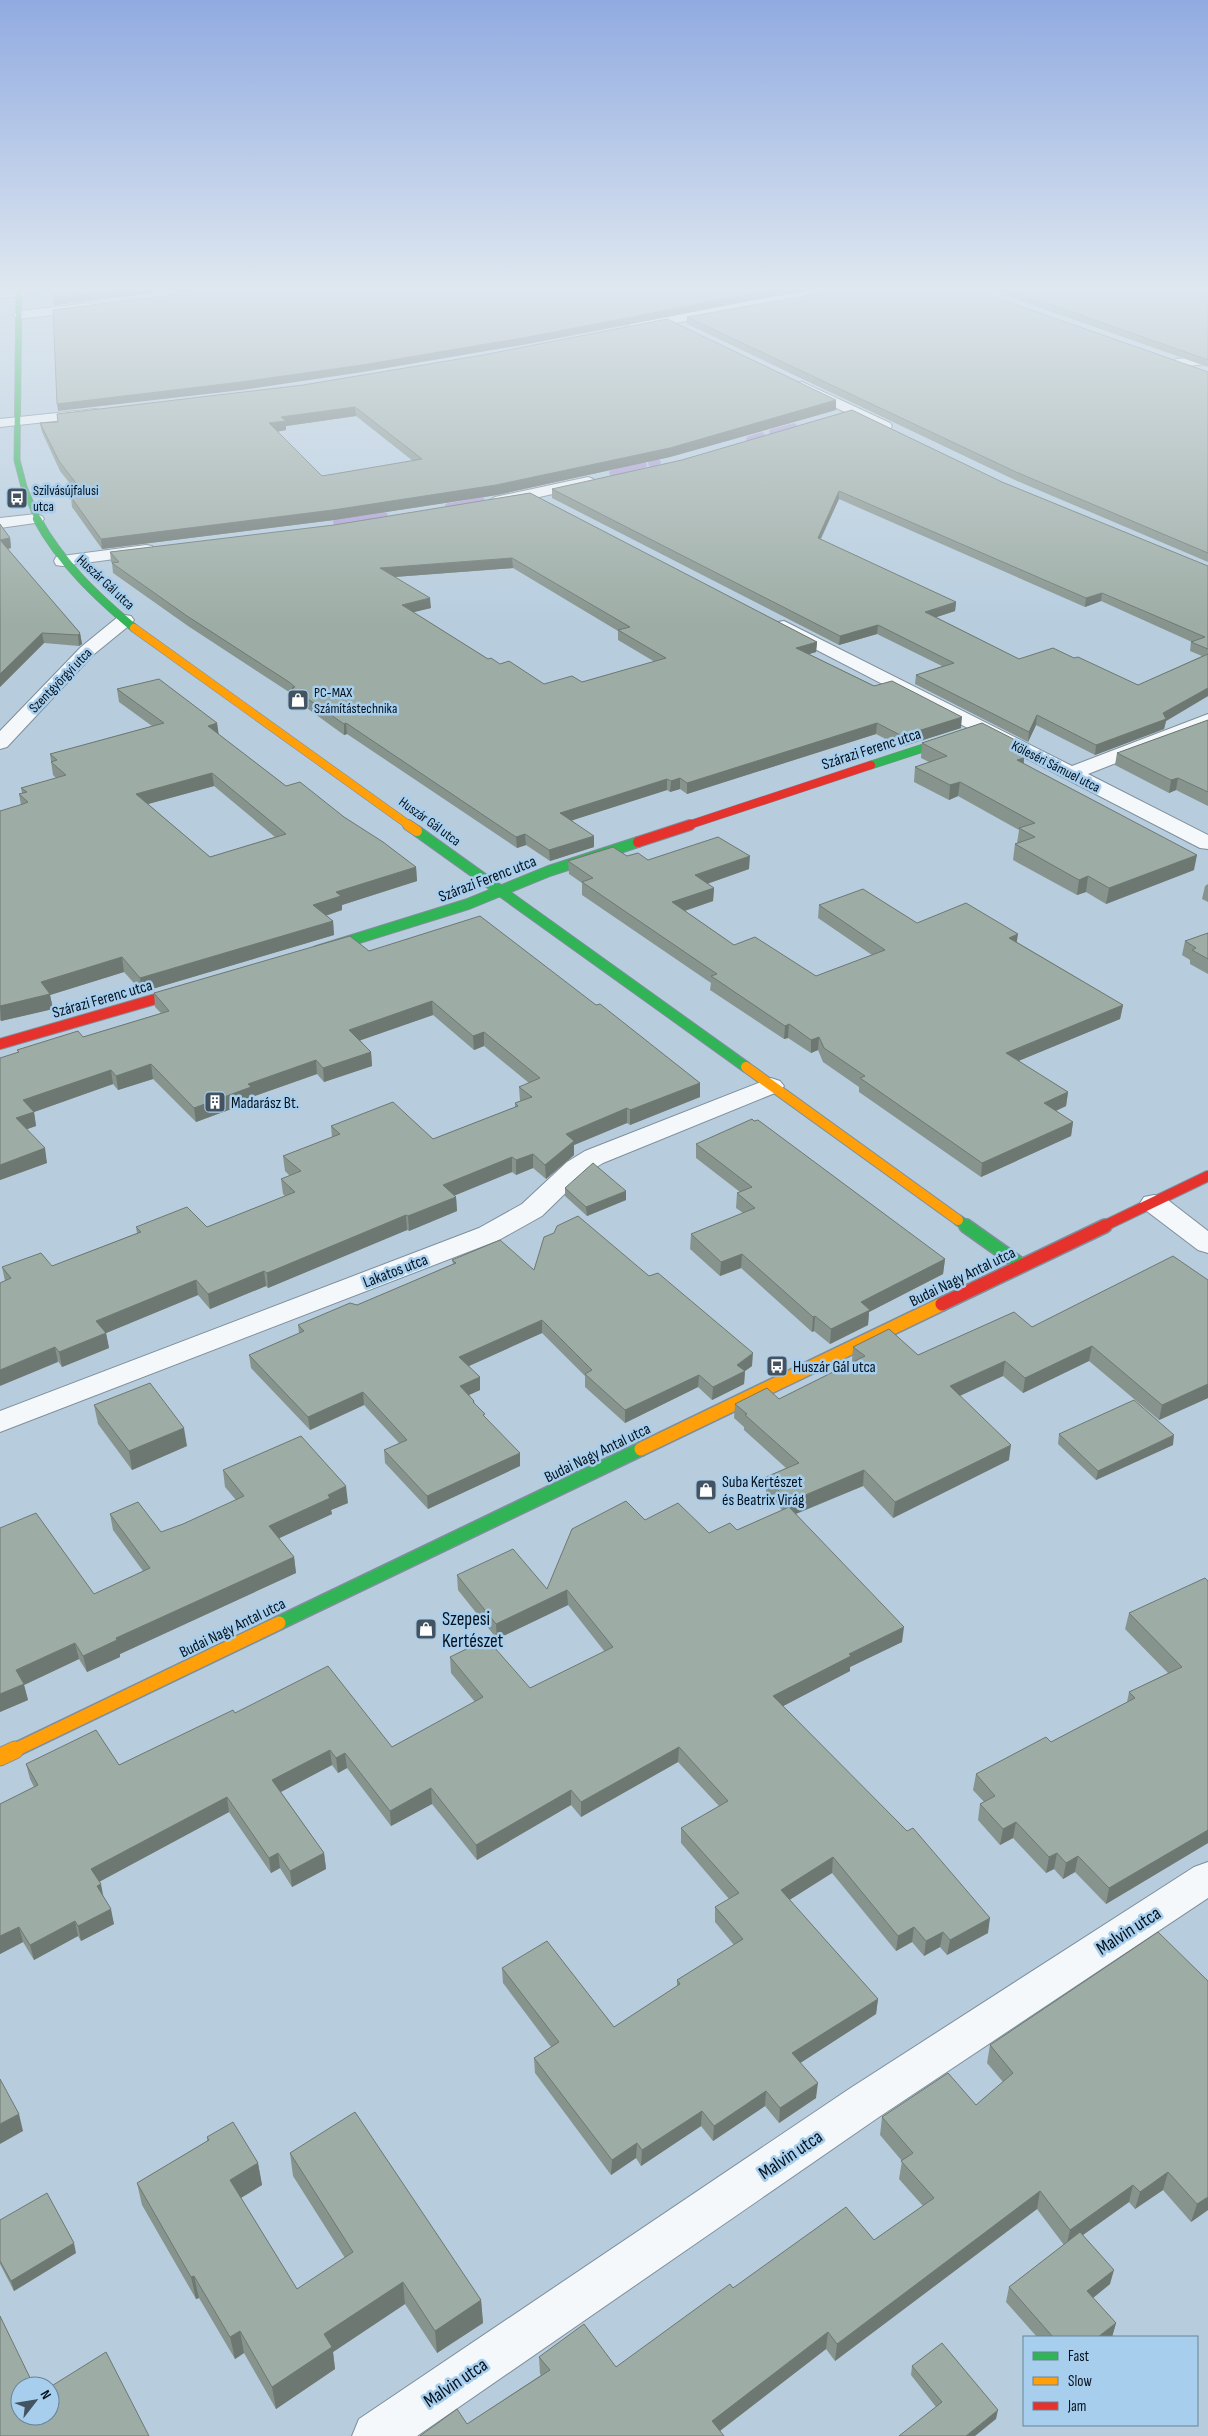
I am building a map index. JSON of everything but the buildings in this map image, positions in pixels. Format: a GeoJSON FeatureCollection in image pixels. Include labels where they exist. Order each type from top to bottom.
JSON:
{"type":"FeatureCollection","features":[{"type":"Feature","properties":{"kind":"street","name":"Huszár Gál utca"},"geometry":{"type":"LineString","coordinates":[[18,399],[17,460],[20,478],[36,519],[62,561],[82,583],[124,620],[1021,1265]]}},
{"type":"Feature","properties":{"kind":"street"},"geometry":{"type":"LineString","coordinates":[[827,399],[897,432]]}},
{"type":"Feature","properties":{"kind":"street"},"geometry":{"type":"LineString","coordinates":[[834,417],[852,411]]}},
{"type":"Feature","properties":{"kind":"street"},"geometry":{"type":"LineString","coordinates":[[0,423],[111,412]]}},
{"type":"Feature","properties":{"kind":"street"},"geometry":{"type":"LineString","coordinates":[[477,505],[603,479]]}},
{"type":"Feature","properties":{"kind":"street"},"geometry":{"type":"LineString","coordinates":[[532,494],[558,508]]}},
{"type":"Feature","properties":{"kind":"street"},"geometry":{"type":"LineString","coordinates":[[0,523],[36,519]]}},
{"type":"Feature","properties":{"kind":"street"},"geometry":{"type":"LineString","coordinates":[[62,561],[164,548]]}},
{"type":"Feature","properties":{"kind":"street","name":"Köleséri Sámuel utca"},"geometry":{"type":"LineString","coordinates":[[771,619],[982,729],[1208,843]]}},
{"type":"Feature","properties":{"kind":"street","name":"Szentgyörgyi utca"},"geometry":{"type":"LineString","coordinates":[[0,743],[87,651],[124,620]]}},
{"type":"Feature","properties":{"kind":"street"},"geometry":{"type":"LineString","coordinates":[[0,713],[27,714]]}},
{"type":"Feature","properties":{"kind":"street"},"geometry":{"type":"LineString","coordinates":[[1071,773],[1208,720]]}},
{"type":"Feature","properties":{"kind":"street","name":"Szárazi Ferenc utca"},"geometry":{"type":"LineString","coordinates":[[306,954],[438,914],[549,871],[982,729]]}},
{"type":"Feature","properties":{"kind":"street","name":"Szárazi Ferenc utca"},"geometry":{"type":"LineString","coordinates":[[0,1044],[202,985]]}},
{"type":"Feature","properties":{"kind":"street","name":"Lakatos utca"},"geometry":{"type":"LineString","coordinates":[[0,1422],[489,1234],[532,1210],[576,1168],[594,1157],[771,1086]]}},
{"type":"Feature","properties":{"kind":"street","name":"Budai Nagy Antal utca"},"geometry":{"type":"LineString","coordinates":[[0,1757],[1208,1176]]}},
{"type":"Feature","properties":{"kind":"street"},"geometry":{"type":"LineString","coordinates":[[1154,1203],[1208,1244]]}},
{"type":"Feature","properties":{"kind":"street","name":"Malvin utca"},"geometry":{"type":"LineString","coordinates":[[376,2436],[856,2109],[1208,1878]]}},
{"type":"Feature","properties":{"kind":"waterway"},"geometry":{"type":"LineString","coordinates":[[772,432],[794,426]]}},
{"type":"Feature","properties":{"kind":"waterway"},"geometry":{"type":"LineString","coordinates":[[749,439],[762,435]]}},
{"type":"Feature","properties":{"kind":"waterway"},"geometry":{"type":"LineString","coordinates":[[651,464],[658,462]]}},
{"type":"Feature","properties":{"kind":"waterway"},"geometry":{"type":"LineString","coordinates":[[612,473],[644,465]]}},
{"type":"Feature","properties":{"kind":"waterway"},"geometry":{"type":"LineString","coordinates":[[448,506],[482,500]]}},
{"type":"Feature","properties":{"kind":"waterway"},"geometry":{"type":"LineString","coordinates":[[352,520],[385,515]]}},
{"type":"Feature","properties":{"kind":"waterway"},"geometry":{"type":"LineString","coordinates":[[337,522],[361,519]]}},
{"type":"Feature","properties":{"kind":"traffic: fast"},"geometry":{"type":"LineString","coordinates":[[18,399],[17,460],[24,487],[34,512],[59,555],[75,574],[112,610],[134,628]]}},
{"type":"Feature","properties":{"kind":"traffic: fast"},"geometry":{"type":"LineString","coordinates":[[871,765],[957,737]]}},
{"type":"Feature","properties":{"kind":"traffic: fast"},"geometry":{"type":"LineString","coordinates":[[417,831],[746,1067]]}},
{"type":"Feature","properties":{"kind":"traffic: fast"},"geometry":{"type":"LineString","coordinates":[[317,951],[468,904],[549,871],[638,842]]}},
{"type":"Feature","properties":{"kind":"traffic: fast"},"geometry":{"type":"LineString","coordinates":[[958,1220],[1021,1265]]}},
{"type":"Feature","properties":{"kind":"traffic: fast"},"geometry":{"type":"LineString","coordinates":[[279,1623],[641,1449]]}},
{"type":"Feature","properties":{"kind":"traffic: slow"},"geometry":{"type":"LineString","coordinates":[[134,628],[417,831]]}},
{"type":"Feature","properties":{"kind":"traffic: slow"},"geometry":{"type":"LineString","coordinates":[[746,1067],[958,1220]]}},
{"type":"Feature","properties":{"kind":"traffic: slow"},"geometry":{"type":"LineString","coordinates":[[641,1449],[942,1304]]}},
{"type":"Feature","properties":{"kind":"traffic: slow"},"geometry":{"type":"LineString","coordinates":[[0,1757],[279,1623]]}},
{"type":"Feature","properties":{"kind":"traffic: jam"},"geometry":{"type":"LineString","coordinates":[[638,842],[871,765]]}},
{"type":"Feature","properties":{"kind":"traffic: jam"},"geometry":{"type":"LineString","coordinates":[[0,1044],[190,989]]}},
{"type":"Feature","properties":{"kind":"traffic: jam"},"geometry":{"type":"LineString","coordinates":[[942,1304],[1208,1176]]}},
{"type":"Feature","properties":{"kind":"place","name":"Szilvásújfalusi utca"},"geometry":{"type":"Point","coordinates":[17,498]}},
{"type":"Feature","properties":{"kind":"place","name":"PC-MAX Számítástechnika"},"geometry":{"type":"Point","coordinates":[298,700]}},
{"type":"Feature","properties":{"kind":"place","name":"Madarász Bt."},"geometry":{"type":"Point","coordinates":[215,1102]}},
{"type":"Feature","properties":{"kind":"place","name":"Huszár Gál utca"},"geometry":{"type":"Point","coordinates":[777,1366]}},
{"type":"Feature","properties":{"kind":"place","name":"Suba Kertészet és Beatrix Virág"},"geometry":{"type":"Point","coordinates":[706,1490]}},
{"type":"Feature","properties":{"kind":"place","name":"Szepesi Kertészet"},"geometry":{"type":"Point","coordinates":[426,1629]}}]}
